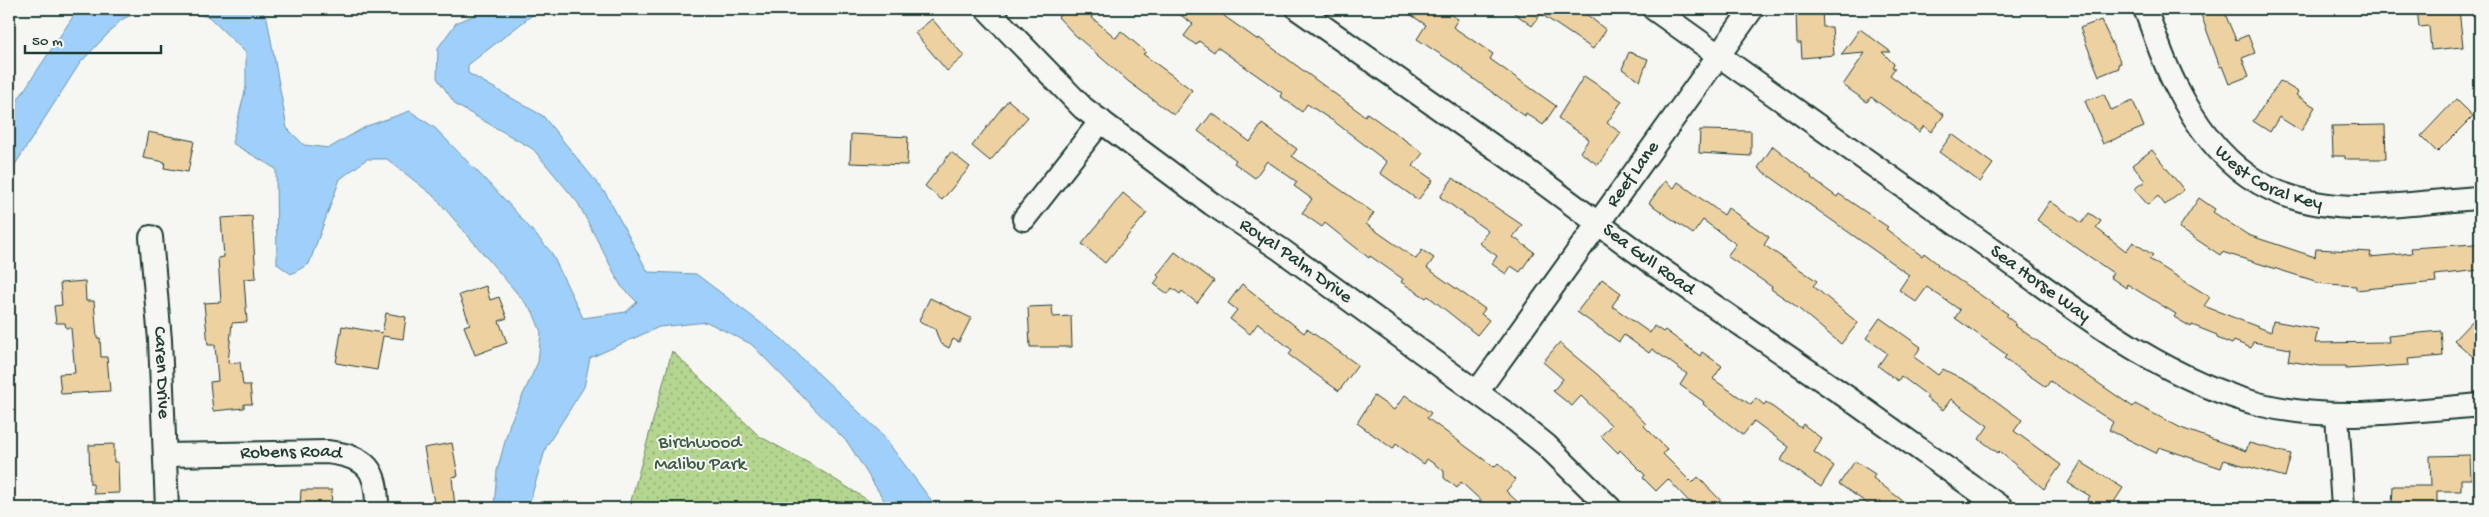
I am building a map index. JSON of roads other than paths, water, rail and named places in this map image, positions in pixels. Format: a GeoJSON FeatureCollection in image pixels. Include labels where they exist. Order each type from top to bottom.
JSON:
{"type":"FeatureCollection","features":[{"type":"Feature","properties":{"kind":"street","name":"Royal Palm Drive"},"geometry":{"type":"LineString","coordinates":[[987,9],[1083,108],[1212,204],[1280,249],[1477,392],[1546,445],[1610,508]]}},
{"type":"Feature","properties":{"kind":"street","name":"Sea Gull Road"},"geometry":{"type":"LineString","coordinates":[[1298,9],[1514,161],[1597,223],[2002,508]]}},
{"type":"Feature","properties":{"kind":"street","name":"Sea Horse Way"},"geometry":{"type":"LineString","coordinates":[[1654,9],[2147,357],[2183,377],[2221,393],[2264,405],[2336,415],[2480,405]]}},
{"type":"Feature","properties":{"kind":"street","name":"Reef Lane"},"geometry":{"type":"LineString","coordinates":[[1477,392],[1752,9]]}},
{"type":"Feature","properties":{"kind":"street","name":"West Coral Key"},"geometry":{"type":"LineString","coordinates":[[2145,9],[2175,85],[2195,119],[2232,165],[2259,184],[2284,196],[2310,204],[2359,207],[2480,198]]}},
{"type":"Feature","properties":{"kind":"street"},"geometry":{"type":"LineString","coordinates":[[1024,219],[1101,121]]}},
{"type":"Feature","properties":{"kind":"street","name":"Caren Drive"},"geometry":{"type":"LineString","coordinates":[[152,237],[166,455],[167,508]]}},
{"type":"Feature","properties":{"kind":"street"},"geometry":{"type":"LineString","coordinates":[[2336,415],[2343,508]]}},
{"type":"Feature","properties":{"kind":"street","name":"Robens Road"},"geometry":{"type":"LineString","coordinates":[[166,455],[327,452],[349,454],[367,466],[373,474],[377,487],[377,508]]}},
{"type":"Feature","properties":{"kind":"water"},"geometry":{"type":"Polygon","coordinates":[[[78,9],[143,9],[121,20],[80,63],[9,174],[9,113],[78,9]]]}},
{"type":"Feature","properties":{"kind":"water"},"geometry":{"type":"Polygon","coordinates":[[[175,9],[260,9],[267,18],[287,128],[304,145],[329,148],[367,126],[410,111],[435,128],[506,201],[551,252],[583,318],[626,312],[637,302],[621,286],[578,203],[533,149],[456,105],[437,78],[438,48],[456,23],[489,9],[540,9],[468,65],[468,73],[543,116],[606,194],[648,272],[696,274],[782,339],[880,432],[937,508],[889,508],[848,443],[751,344],[707,322],[659,327],[590,358],[584,387],[546,447],[528,508],[494,508],[497,471],[510,423],[538,362],[541,332],[533,312],[435,197],[387,159],[367,159],[340,179],[309,264],[291,274],[277,264],[276,169],[232,143],[246,87],[246,53],[209,17],[175,9]]]}},
{"type":"Feature","properties":{"kind":"park label","name":"Birchwood Malibu Park"},"geometry":{"type":"Point","coordinates":[700,454]}}]}
